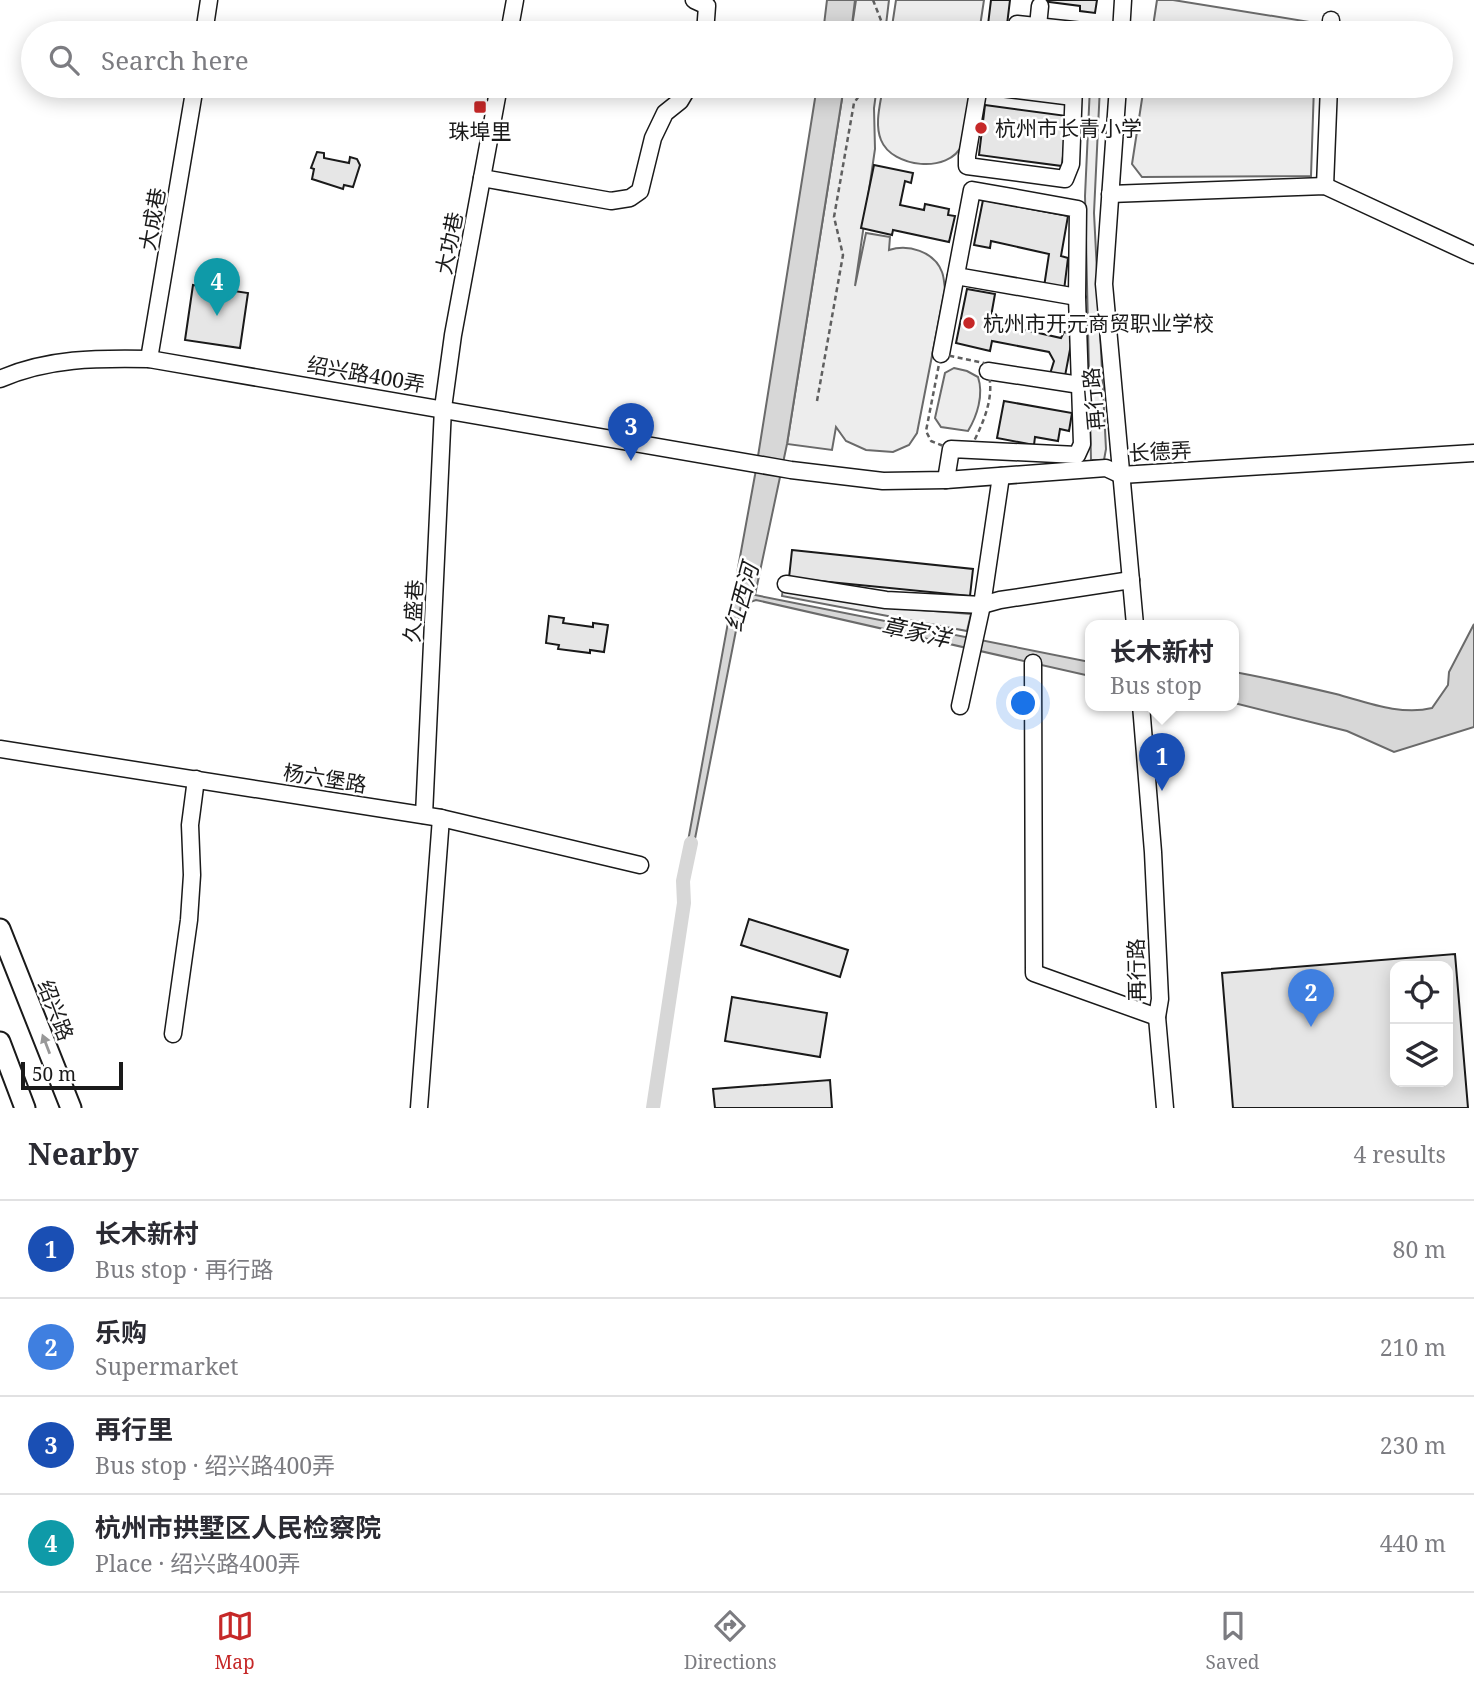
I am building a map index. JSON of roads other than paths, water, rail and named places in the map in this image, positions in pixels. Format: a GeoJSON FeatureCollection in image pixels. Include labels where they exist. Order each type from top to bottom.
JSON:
{"type":"FeatureCollection","features":[{"type":"Feature","properties":{"kind":"main road","name":"绍兴路"},"geometry":{"type":"LineString","coordinates":[[0,929],[71,1108]]}},
{"type":"Feature","properties":{"kind":"main road"},"geometry":{"type":"LineString","coordinates":[[0,1042],[25,1108]]}},
{"type":"Feature","properties":{"kind":"street"},"geometry":{"type":"LineString","coordinates":[[206,21],[209,0]]}},
{"type":"Feature","properties":{"kind":"street"},"geometry":{"type":"LineString","coordinates":[[511,21],[515,0]]}},
{"type":"Feature","properties":{"kind":"street"},"geometry":{"type":"LineString","coordinates":[[694,0],[707,6],[706,21]]}},
{"type":"Feature","properties":{"kind":"street"},"geometry":{"type":"LineString","coordinates":[[1122,21],[1123,0]]}},
{"type":"Feature","properties":{"kind":"street"},"geometry":{"type":"LineString","coordinates":[[1038,21],[1040,6]]}},
{"type":"Feature","properties":{"kind":"street","name":"大成巷"},"geometry":{"type":"LineString","coordinates":[[149,359],[193,98]]}},
{"type":"Feature","properties":{"kind":"street","name":"大功巷"},"geometry":{"type":"LineString","coordinates":[[443,408],[453,335],[497,98]]}},
{"type":"Feature","properties":{"kind":"street"},"geometry":{"type":"LineString","coordinates":[[482,178],[611,201],[630,198],[640,191],[653,138],[665,113],[682,98]]}},
{"type":"Feature","properties":{"kind":"street"},"geometry":{"type":"LineString","coordinates":[[979,98],[967,166],[1065,179],[1070,164],[1074,98]]}},
{"type":"Feature","properties":{"kind":"street","name":"再行路"},"geometry":{"type":"LineString","coordinates":[[1117,98],[1104,284],[1135,620]]}},
{"type":"Feature","properties":{"kind":"street"},"geometry":{"type":"LineString","coordinates":[[1325,186],[1329,98]]}},
{"type":"Feature","properties":{"kind":"street"},"geometry":{"type":"LineString","coordinates":[[1110,194],[1325,186],[1474,255]]}},
{"type":"Feature","properties":{"kind":"street"},"geometry":{"type":"LineString","coordinates":[[942,354],[972,190],[1078,209],[1077,297],[1082,444],[1077,455],[951,449],[946,480]]}},
{"type":"Feature","properties":{"kind":"street"},"geometry":{"type":"LineString","coordinates":[[956,276],[1077,297]]}},
{"type":"Feature","properties":{"kind":"street","name":"绍兴路400弄"},"geometry":{"type":"LineString","coordinates":[[0,379],[50,362],[98,358],[149,359],[726,458]]}},
{"type":"Feature","properties":{"kind":"street"},"geometry":{"type":"LineString","coordinates":[[988,371],[1080,385]]}},
{"type":"Feature","properties":{"kind":"street","name":"久盛巷"},"geometry":{"type":"LineString","coordinates":[[419,1108],[433,817],[443,408]]}},
{"type":"Feature","properties":{"kind":"street","name":"长德弄"},"geometry":{"type":"LineString","coordinates":[[726,458],[791,470],[883,481],[946,480],[1106,468],[1121,475],[1474,453]]}},
{"type":"Feature","properties":{"kind":"street"},"geometry":{"type":"LineString","coordinates":[[960,706],[982,605],[1001,476]]}},
{"type":"Feature","properties":{"kind":"street"},"geometry":{"type":"LineString","coordinates":[[786,584],[886,600],[982,605],[1131,580]]}},
{"type":"Feature","properties":{"kind":"street"},"geometry":{"type":"LineString","coordinates":[[1033,663],[1034,973],[1157,1017]]}},
{"type":"Feature","properties":{"kind":"street","name":"再行路"},"geometry":{"type":"LineString","coordinates":[[1141,711],[1154,866],[1160,999],[1157,1017],[1165,1108]]}},
{"type":"Feature","properties":{"kind":"street","name":"杨六堡路"},"geometry":{"type":"LineString","coordinates":[[0,749],[433,817],[640,866]]}},
{"type":"Feature","properties":{"kind":"street"},"geometry":{"type":"LineString","coordinates":[[173,1034],[189,920],[192,875],[190,825],[196,779]]}},
{"type":"Feature","properties":{"kind":"water"},"geometry":{"type":"Polygon","coordinates":[[[827,0],[855,0],[852,21],[824,21],[827,0]]]}},
{"type":"Feature","properties":{"kind":"water","name":"章家洋"},"geometry":{"type":"Polygon","coordinates":[[[815,98],[842,98],[787,444],[755,595],[1085,661],[1085,675],[756,600],[741,605],[691,859],[684,863],[755,475],[815,98]]]}},
{"type":"Feature","properties":{"kind":"water"},"geometry":{"type":"Polygon","coordinates":[[[1474,624],[1474,727],[1394,752],[1347,731],[1239,704],[1239,673],[1384,707],[1420,710],[1432,708],[1448,685],[1449,672],[1474,624]]]}},
{"type":"Feature","properties":{"kind":"waterway","name":"红西河"},"geometry":{"type":"LineString","coordinates":[[653,1108],[684,903],[683,881],[691,843]]}},
{"type":"Feature","properties":{"kind":"place","name":"珠埠里"},"geometry":{"type":"Point","coordinates":[480,107]}},
{"type":"Feature","properties":{"kind":"place","name":"杭州市长青小学"},"geometry":{"type":"Point","coordinates":[981,128]}},
{"type":"Feature","properties":{"kind":"place","name":"杭州市拱墅区人民检察院"},"geometry":{"type":"Point","coordinates":[217,316]}},
{"type":"Feature","properties":{"kind":"place","name":"杭州市开元商贸职业学校"},"geometry":{"type":"Point","coordinates":[969,323]}},
{"type":"Feature","properties":{"kind":"place","name":"再行里"},"geometry":{"type":"Point","coordinates":[631,461]}},
{"type":"Feature","properties":{"kind":"place","name":"长木新村"},"geometry":{"type":"Point","coordinates":[1162,791]}},
{"type":"Feature","properties":{"kind":"place","name":"乐购"},"geometry":{"type":"Point","coordinates":[1311,1027]}}]}
